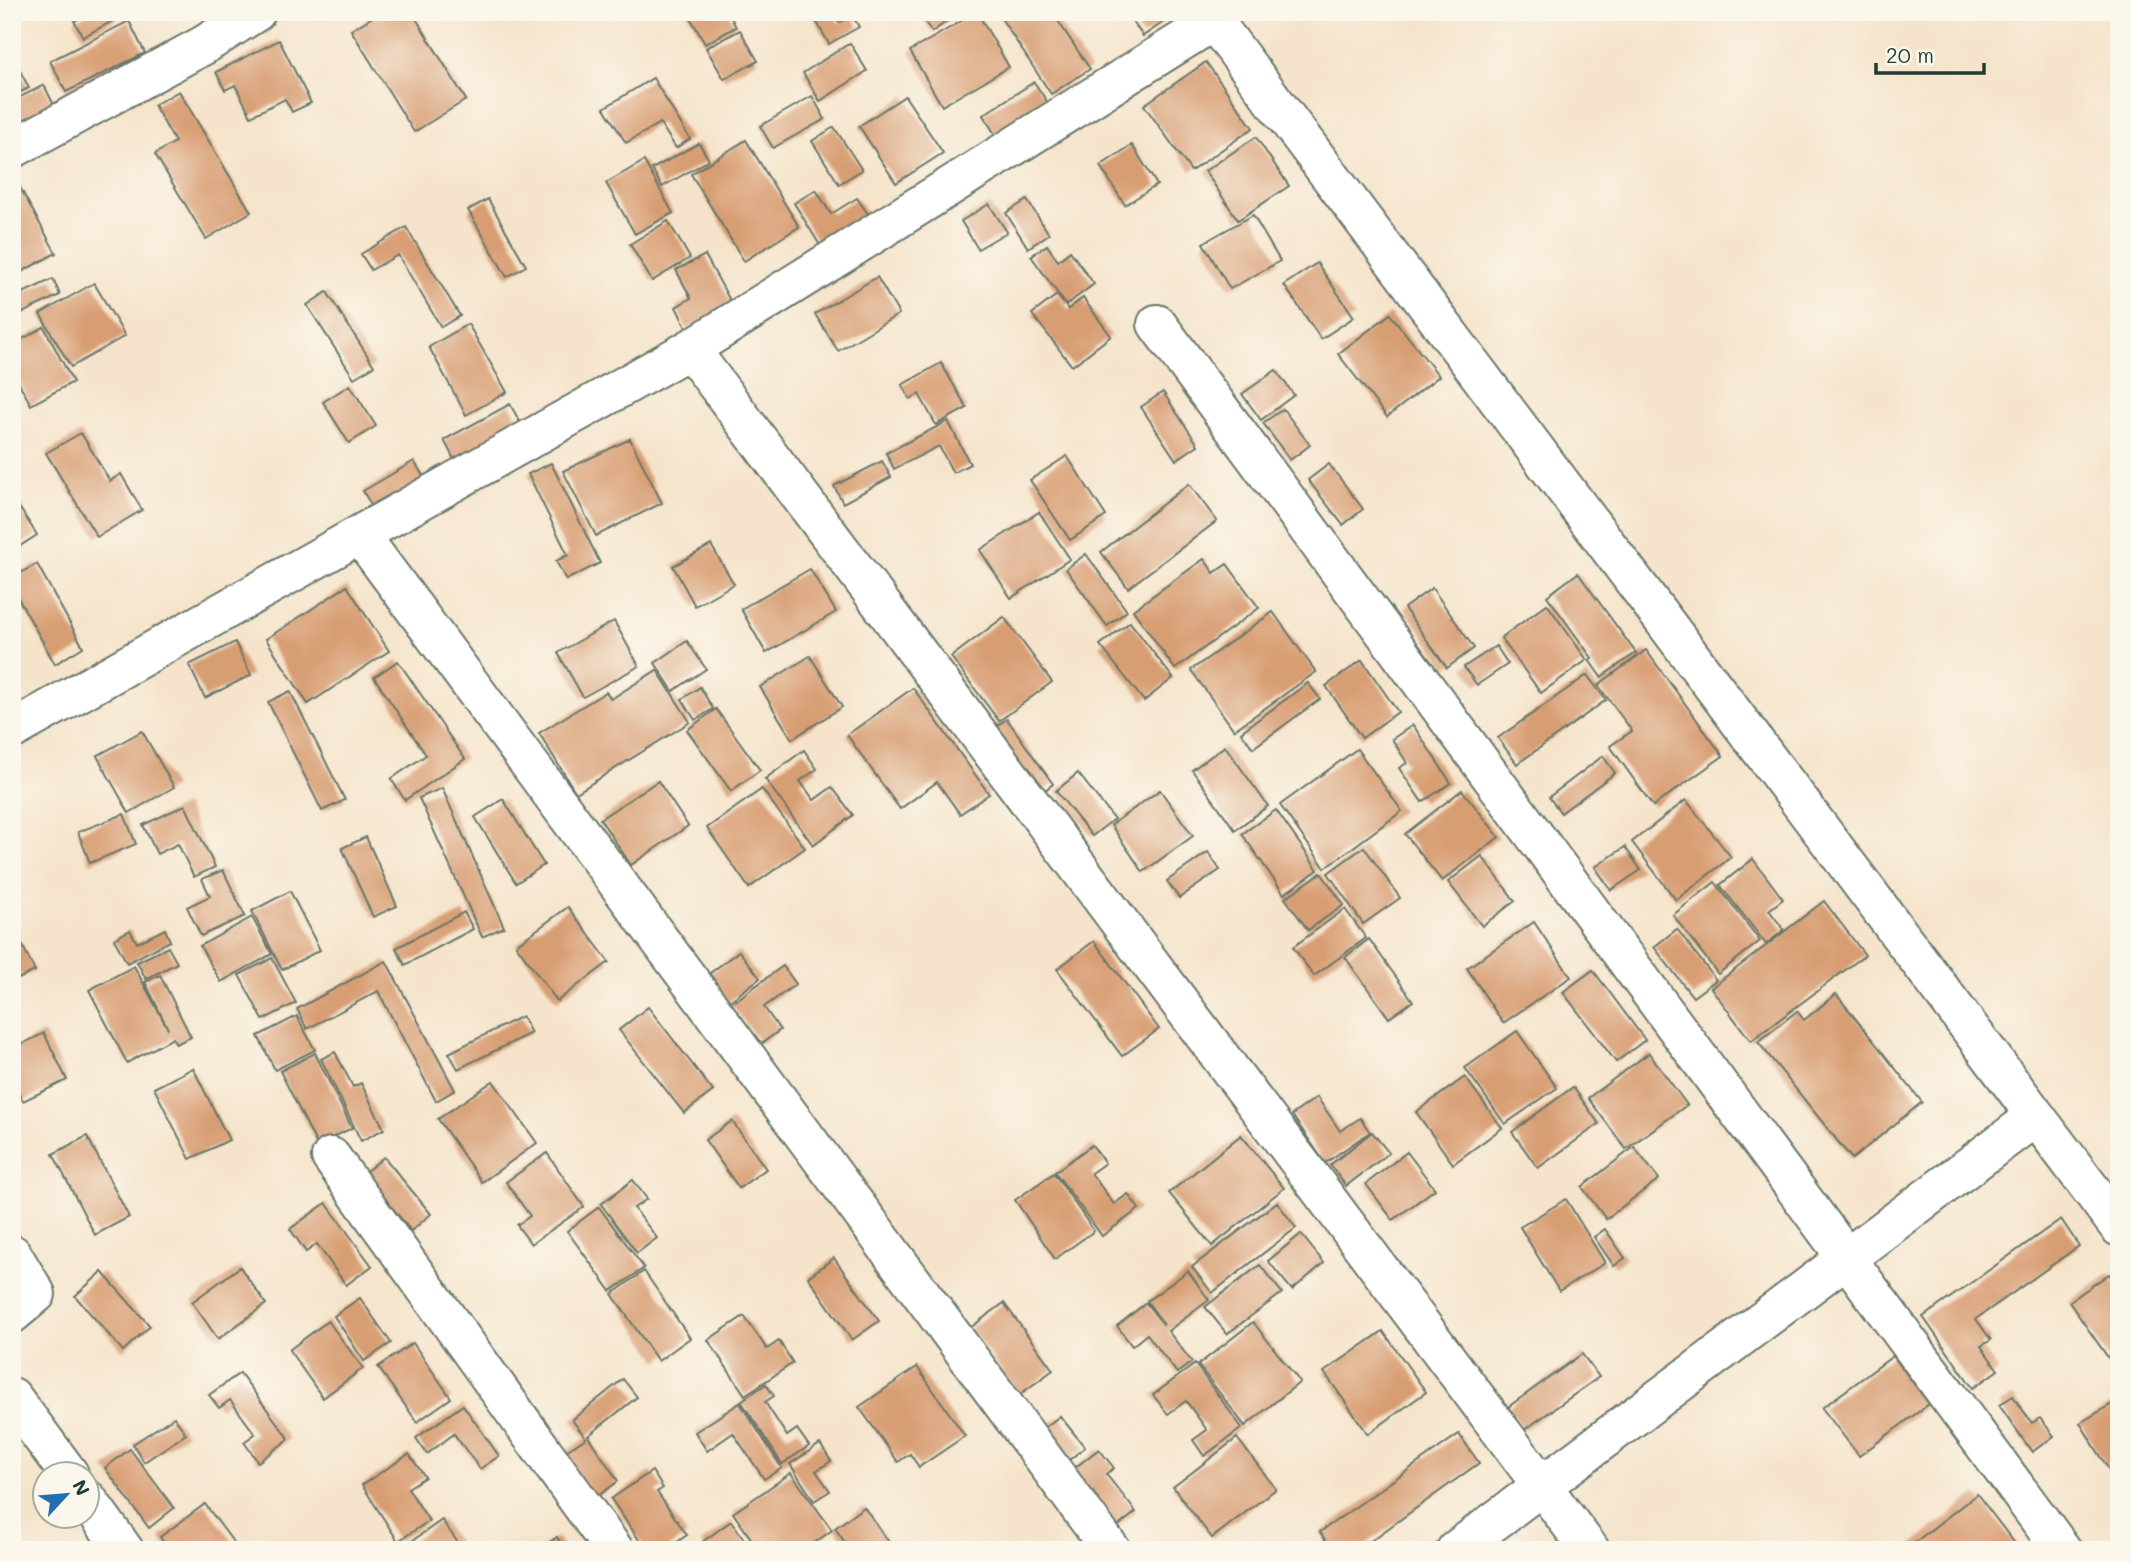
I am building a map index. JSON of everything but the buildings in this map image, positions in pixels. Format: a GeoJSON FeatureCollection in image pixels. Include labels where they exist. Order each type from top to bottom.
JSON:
{"type":"FeatureCollection","features":[{"type":"Feature","properties":{"kind":"street"},"geometry":{"type":"LineString","coordinates":[[12,149],[204,45],[256,12]]}},
{"type":"Feature","properties":{"kind":"street"},"geometry":{"type":"LineString","coordinates":[[12,730],[690,349],[1211,17],[2119,1227]]}},
{"type":"Feature","properties":{"kind":"street"},"geometry":{"type":"LineString","coordinates":[[1157,324],[2062,1550]]}},
{"type":"Feature","properties":{"kind":"street"},"geometry":{"type":"LineString","coordinates":[[690,349],[1590,1550]]}},
{"type":"Feature","properties":{"kind":"street"},"geometry":{"type":"LineString","coordinates":[[360,535],[1111,1550]]}},
{"type":"Feature","properties":{"kind":"street"},"geometry":{"type":"LineString","coordinates":[[1456,1550],[2035,1117]]}},
{"type":"Feature","properties":{"kind":"street"},"geometry":{"type":"LineString","coordinates":[[331,1157],[614,1550]]}},
{"type":"Feature","properties":{"kind":"street"},"geometry":{"type":"LineString","coordinates":[[12,1254],[36,1294],[12,1314]]}},
{"type":"Feature","properties":{"kind":"street"},"geometry":{"type":"LineString","coordinates":[[12,1397],[58,1460]]}},
{"type":"Feature","properties":{"kind":"street"},"geometry":{"type":"LineString","coordinates":[[102,1519],[124,1550]]}}]}
